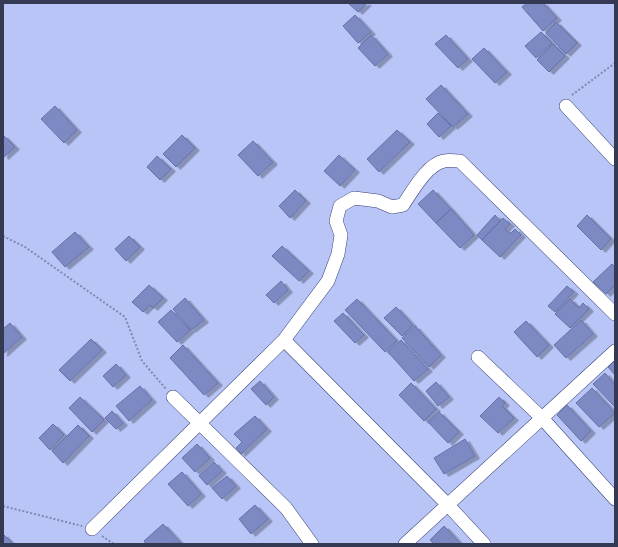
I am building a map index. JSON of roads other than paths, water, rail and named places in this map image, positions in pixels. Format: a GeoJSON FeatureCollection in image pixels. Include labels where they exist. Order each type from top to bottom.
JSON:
{"type":"FeatureCollection","features":[{"type":"Feature","properties":{"kind":"street"},"geometry":{"type":"LineString","coordinates":[[566,106],[615,159]]}},
{"type":"Feature","properties":{"kind":"street"},"geometry":{"type":"LineString","coordinates":[[92,529],[284,340],[328,281],[338,254],[341,235],[336,221],[340,206],[354,198],[378,201],[392,207],[403,205],[416,184],[428,171],[442,161],[460,161],[615,314]]}},
{"type":"Feature","properties":{"kind":"street"},"geometry":{"type":"LineString","coordinates":[[284,340],[448,505],[484,544]]}},
{"type":"Feature","properties":{"kind":"street"},"geometry":{"type":"LineString","coordinates":[[405,544],[615,351]]}},
{"type":"Feature","properties":{"kind":"street"},"geometry":{"type":"LineString","coordinates":[[478,357],[542,418],[615,499]]}},
{"type":"Feature","properties":{"kind":"street"},"geometry":{"type":"LineString","coordinates":[[173,397],[286,508],[312,544]]}}]}
